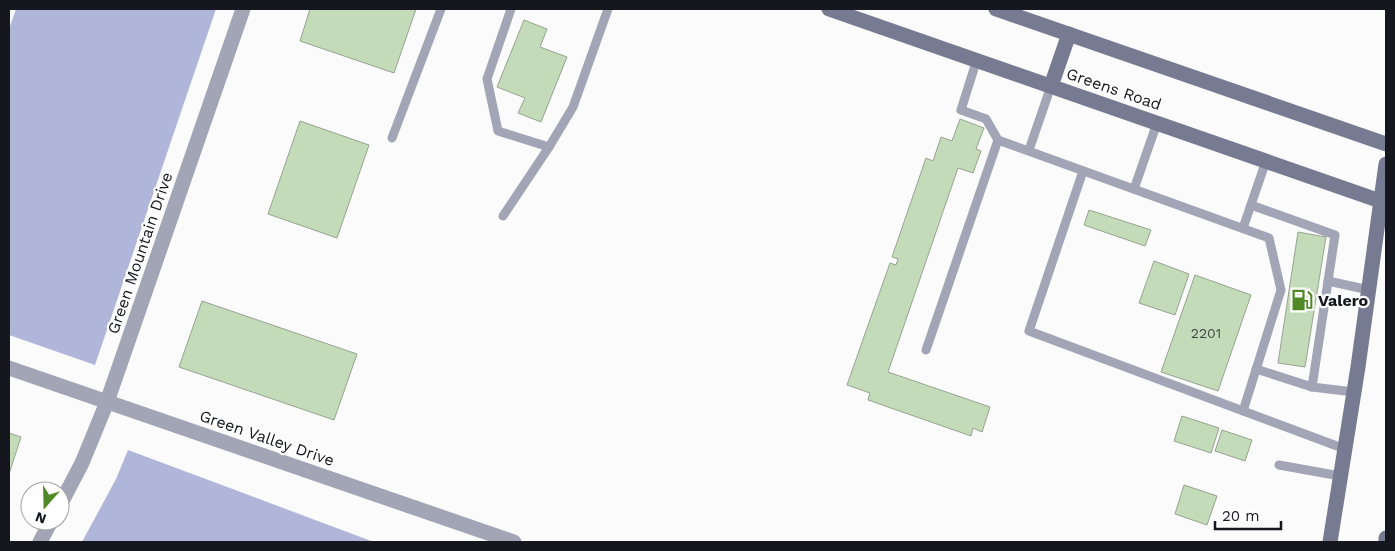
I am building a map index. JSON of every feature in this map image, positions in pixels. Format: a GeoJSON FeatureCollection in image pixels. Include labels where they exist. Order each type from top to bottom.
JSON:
{"type":"FeatureCollection","features":[{"type":"Feature","properties":{"kind":"main road","name":"Greens Road"},"geometry":{"type":"LineString","coordinates":[[829,9],[1384,202]]}},
{"type":"Feature","properties":{"kind":"main road"},"geometry":{"type":"LineString","coordinates":[[996,9],[1386,144]]}},
{"type":"Feature","properties":{"kind":"main road"},"geometry":{"type":"LineString","coordinates":[[1051,86],[1070,34]]}},
{"type":"Feature","properties":{"kind":"main road"},"geometry":{"type":"LineString","coordinates":[[1330,542],[1384,202],[1386,164]]}},
{"type":"Feature","properties":{"kind":"street","name":"Green Mountain Drive"},"geometry":{"type":"LineString","coordinates":[[70,485],[82,463],[107,402],[243,9]]}},
{"type":"Feature","properties":{"kind":"street","name":"Green Valley Drive"},"geometry":{"type":"LineString","coordinates":[[9,368],[512,542]]}},
{"type":"Feature","properties":{"kind":"lane"},"geometry":{"type":"LineString","coordinates":[[392,138],[441,9]]}},
{"type":"Feature","properties":{"kind":"lane"},"geometry":{"type":"LineString","coordinates":[[511,9],[487,79],[498,130],[549,148]]}},
{"type":"Feature","properties":{"kind":"lane"},"geometry":{"type":"LineString","coordinates":[[504,216],[549,148],[573,107],[608,9]]}},
{"type":"Feature","properties":{"kind":"lane"},"geometry":{"type":"LineString","coordinates":[[976,59],[961,110],[986,119],[998,140],[1269,238],[1281,290],[1243,411]]}},
{"type":"Feature","properties":{"kind":"lane"},"geometry":{"type":"LineString","coordinates":[[1030,150],[1051,86]]}},
{"type":"Feature","properties":{"kind":"lane"},"geometry":{"type":"LineString","coordinates":[[1134,190],[1157,123]]}},
{"type":"Feature","properties":{"kind":"lane"},"geometry":{"type":"LineString","coordinates":[[926,350],[998,140]]}},
{"type":"Feature","properties":{"kind":"lane"},"geometry":{"type":"LineString","coordinates":[[1243,228],[1266,161]]}},
{"type":"Feature","properties":{"kind":"lane"},"geometry":{"type":"LineString","coordinates":[[1083,171],[1029,331],[1345,449]]}},
{"type":"Feature","properties":{"kind":"lane"},"geometry":{"type":"LineString","coordinates":[[1251,205],[1335,235],[1312,387]]}},
{"type":"Feature","properties":{"kind":"lane"},"geometry":{"type":"LineString","coordinates":[[1328,281],[1369,290]]}},
{"type":"Feature","properties":{"kind":"lane"},"geometry":{"type":"LineString","coordinates":[[1256,369],[1312,387],[1354,392]]}},
{"type":"Feature","properties":{"kind":"lane"},"geometry":{"type":"LineString","coordinates":[[1279,465],[1340,476]]}},
{"type":"Feature","properties":{"kind":"shaded area"},"geometry":{"type":"Polygon","coordinates":[[[16,9],[216,9],[95,365],[9,335],[9,29],[16,9]]]}},
{"type":"Feature","properties":{"kind":"shaded area"},"geometry":{"type":"Polygon","coordinates":[[[128,450],[374,542],[82,542],[116,479],[128,450]]]}},
{"type":"Feature","properties":{"kind":"building"},"geometry":{"type":"Polygon","coordinates":[[[310,9],[416,9],[394,73],[300,41],[310,9]]]}},
{"type":"Feature","properties":{"kind":"building"},"geometry":{"type":"Polygon","coordinates":[[[524,20],[547,29],[540,47],[567,57],[541,122],[518,113],[525,98],[497,87],[524,20]]]}},
{"type":"Feature","properties":{"kind":"building"},"geometry":{"type":"Polygon","coordinates":[[[960,119],[984,128],[976,149],[981,151],[973,173],[958,168],[888,372],[990,407],[982,432],[973,428],[971,436],[868,400],[870,393],[847,385],[890,263],[896,265],[898,259],[892,257],[926,158],[933,161],[941,137],[952,141],[960,119]]]}},
{"type":"Feature","properties":{"kind":"building"},"geometry":{"type":"Polygon","coordinates":[[[300,121],[369,145],[337,238],[268,214],[300,121]]]}},
{"type":"Feature","properties":{"kind":"building"},"geometry":{"type":"Polygon","coordinates":[[[1089,210],[1151,230],[1145,246],[1084,225],[1089,210]]]}},
{"type":"Feature","properties":{"kind":"building","name":"Valero"},"geometry":{"type":"Polygon","coordinates":[[[1298,232],[1326,237],[1305,367],[1278,363],[1298,232]]]}},
{"type":"Feature","properties":{"kind":"building"},"geometry":{"type":"Polygon","coordinates":[[[1154,261],[1189,274],[1175,315],[1139,303],[1154,261]]]}},
{"type":"Feature","properties":{"kind":"building"},"geometry":{"type":"Polygon","coordinates":[[[1195,275],[1251,295],[1218,391],[1161,372],[1195,275]]]}},
{"type":"Feature","properties":{"kind":"building"},"geometry":{"type":"Polygon","coordinates":[[[202,301],[357,354],[334,420],[179,367],[202,301]]]}},
{"type":"Feature","properties":{"kind":"building"},"geometry":{"type":"Polygon","coordinates":[[[1182,416],[1219,428],[1211,453],[1174,441],[1182,416]]]}},
{"type":"Feature","properties":{"kind":"building"},"geometry":{"type":"Polygon","coordinates":[[[1222,430],[1252,440],[1245,461],[1215,451],[1222,430]]]}},
{"type":"Feature","properties":{"kind":"building"},"geometry":{"type":"Polygon","coordinates":[[[9,433],[21,437],[9,474],[9,433]]]}},
{"type":"Feature","properties":{"kind":"building"},"geometry":{"type":"Polygon","coordinates":[[[1184,485],[1217,496],[1207,525],[1175,514],[1184,485]]]}},
{"type":"Feature","properties":{"kind":"place","name":"Valero"},"geometry":{"type":"Point","coordinates":[1302,300]}}]}
